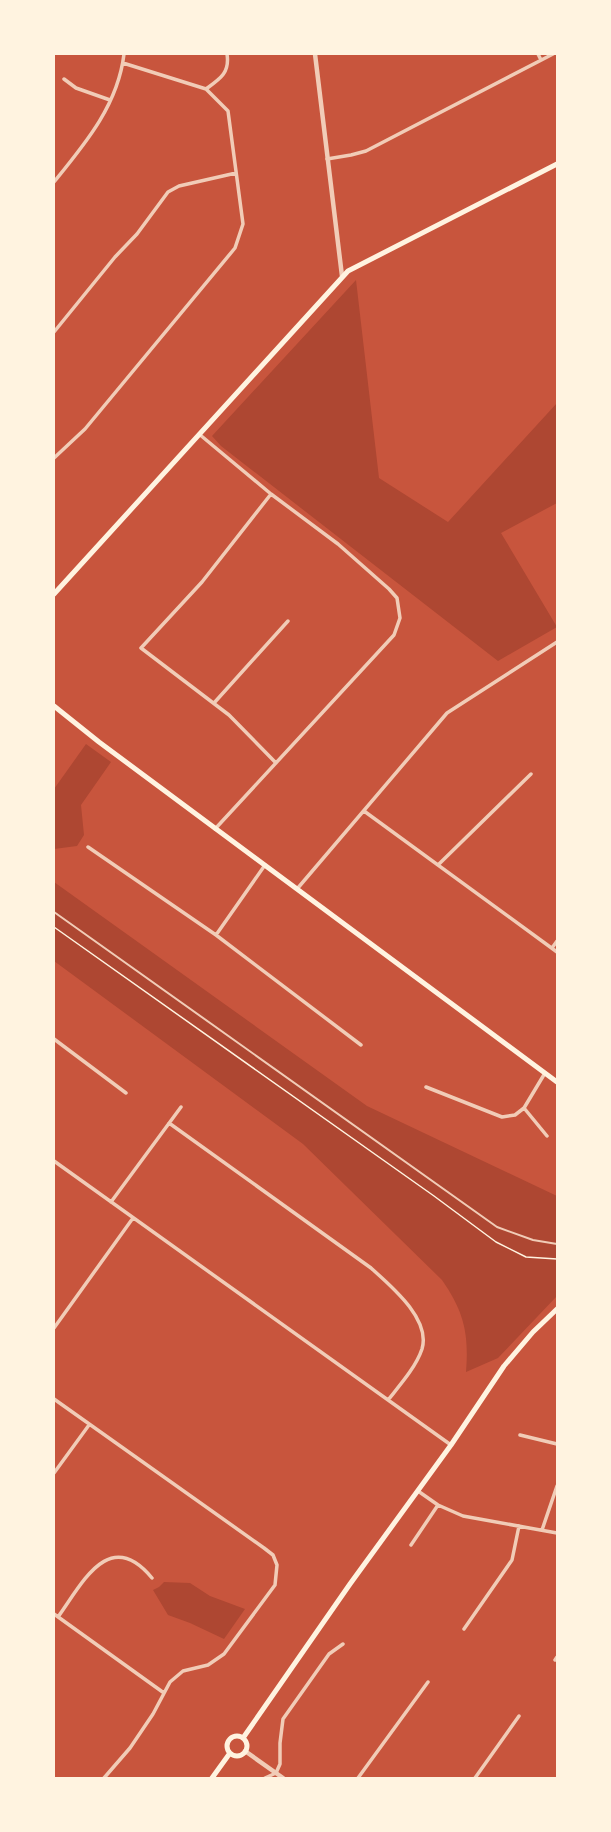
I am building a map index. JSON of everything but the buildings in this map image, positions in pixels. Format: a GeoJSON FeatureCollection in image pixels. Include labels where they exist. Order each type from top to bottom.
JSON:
{"type":"FeatureCollection","features":[{"type":"Feature","properties":{"kind":"main road"},"geometry":{"type":"LineString","coordinates":[[54,594],[342,276],[359,265],[557,164]]}},
{"type":"Feature","properties":{"kind":"main road"},"geometry":{"type":"LineString","coordinates":[[54,706],[99,742],[215,829],[557,1082]]}},
{"type":"Feature","properties":{"kind":"main road"},"geometry":{"type":"LineString","coordinates":[[243,1738],[350,1584],[451,1445],[504,1366],[533,1332],[557,1309]]}},
{"type":"Feature","properties":{"kind":"main road"},"geometry":{"type":"LineString","coordinates":[[236,1736],[243,1738],[246,1744],[245,1751],[238,1755],[230,1752],[227,1746],[230,1739],[236,1736]]}},
{"type":"Feature","properties":{"kind":"main road"},"geometry":{"type":"LineString","coordinates":[[212,1778],[230,1752]]}},
{"type":"Feature","properties":{"kind":"street"},"geometry":{"type":"LineString","coordinates":[[54,182],[91,136],[110,100],[123,63],[124,54]]}},
{"type":"Feature","properties":{"kind":"street"},"geometry":{"type":"LineString","coordinates":[[206,89],[222,78],[228,63],[227,54]]}},
{"type":"Feature","properties":{"kind":"street"},"geometry":{"type":"LineString","coordinates":[[315,54],[342,276]]}},
{"type":"Feature","properties":{"kind":"street"},"geometry":{"type":"LineString","coordinates":[[538,54],[541,60]]}},
{"type":"Feature","properties":{"kind":"street"},"geometry":{"type":"LineString","coordinates":[[327,159],[366,151],[553,54]]}},
{"type":"Feature","properties":{"kind":"street"},"geometry":{"type":"LineString","coordinates":[[54,458],[85,428],[235,248],[243,224],[228,111],[206,89],[123,63]]}},
{"type":"Feature","properties":{"kind":"street"},"geometry":{"type":"LineString","coordinates":[[64,79],[76,88],[110,100]]}},
{"type":"Feature","properties":{"kind":"street"},"geometry":{"type":"LineString","coordinates":[[54,332],[115,257],[137,234],[168,192],[179,186],[236,173]]}},
{"type":"Feature","properties":{"kind":"street"},"geometry":{"type":"LineString","coordinates":[[199,434],[271,494],[338,544],[389,589],[397,598],[400,618],[394,635],[215,829]]}},
{"type":"Feature","properties":{"kind":"street"},"geometry":{"type":"LineString","coordinates":[[271,494],[202,582],[141,648],[229,715],[276,763]]}},
{"type":"Feature","properties":{"kind":"street"},"geometry":{"type":"LineString","coordinates":[[214,703],[288,620]]}},
{"type":"Feature","properties":{"kind":"street"},"geometry":{"type":"LineString","coordinates":[[297,889],[447,713],[557,642]]}},
{"type":"Feature","properties":{"kind":"street"},"geometry":{"type":"LineString","coordinates":[[438,865],[531,774]]}},
{"type":"Feature","properties":{"kind":"street"},"geometry":{"type":"LineString","coordinates":[[364,811],[557,952]]}},
{"type":"Feature","properties":{"kind":"street"},"geometry":{"type":"LineString","coordinates":[[88,847],[216,935],[361,1045]]}},
{"type":"Feature","properties":{"kind":"street"},"geometry":{"type":"LineString","coordinates":[[216,935],[265,865]]}},
{"type":"Feature","properties":{"kind":"street"},"geometry":{"type":"LineString","coordinates":[[552,948],[557,941]]}},
{"type":"Feature","properties":{"kind":"street"},"geometry":{"type":"LineString","coordinates":[[54,1039],[126,1093]]}},
{"type":"Feature","properties":{"kind":"street"},"geometry":{"type":"LineString","coordinates":[[426,1087],[502,1117],[514,1115],[524,1108],[545,1073]]}},
{"type":"Feature","properties":{"kind":"street"},"geometry":{"type":"LineString","coordinates":[[111,1202],[180,1107]]}},
{"type":"Feature","properties":{"kind":"street"},"geometry":{"type":"LineString","coordinates":[[524,1108],[547,1136]]}},
{"type":"Feature","properties":{"kind":"street"},"geometry":{"type":"LineString","coordinates":[[169,1123],[371,1268],[415,1314],[423,1331],[424,1341],[422,1350],[416,1361],[388,1400]]}},
{"type":"Feature","properties":{"kind":"street"},"geometry":{"type":"LineString","coordinates":[[54,1160],[451,1445]]}},
{"type":"Feature","properties":{"kind":"street"},"geometry":{"type":"LineString","coordinates":[[54,1328],[133,1218]]}},
{"type":"Feature","properties":{"kind":"street"},"geometry":{"type":"LineString","coordinates":[[54,1399],[264,1548],[273,1555],[277,1565],[275,1585],[224,1654],[208,1665],[183,1671],[170,1682],[153,1714],[130,1748],[104,1778]]}},
{"type":"Feature","properties":{"kind":"street"},"geometry":{"type":"LineString","coordinates":[[54,1473],[89,1425]]}},
{"type":"Feature","properties":{"kind":"street"},"geometry":{"type":"LineString","coordinates":[[520,1435],[557,1444]]}},
{"type":"Feature","properties":{"kind":"street"},"geometry":{"type":"LineString","coordinates":[[542,1530],[557,1486]]}},
{"type":"Feature","properties":{"kind":"street"},"geometry":{"type":"LineString","coordinates":[[418,1492],[438,1505],[463,1516],[557,1533]]}},
{"type":"Feature","properties":{"kind":"street"},"geometry":{"type":"LineString","coordinates":[[411,1544],[438,1505]]}},
{"type":"Feature","properties":{"kind":"street"},"geometry":{"type":"LineString","coordinates":[[464,1629],[512,1560],[519,1526]]}},
{"type":"Feature","properties":{"kind":"street"},"geometry":{"type":"LineString","coordinates":[[58,1617],[93,1569],[105,1560],[118,1557],[126,1558],[143,1568],[152,1578]]}},
{"type":"Feature","properties":{"kind":"street"},"geometry":{"type":"LineString","coordinates":[[54,1614],[164,1692]]}},
{"type":"Feature","properties":{"kind":"street"},"geometry":{"type":"LineString","coordinates":[[265,1778],[276,1772],[280,1764],[280,1743],[283,1719],[297,1696],[329,1654],[343,1644]]}},
{"type":"Feature","properties":{"kind":"street"},"geometry":{"type":"LineString","coordinates":[[358,1778],[428,1682]]}},
{"type":"Feature","properties":{"kind":"street"},"geometry":{"type":"LineString","coordinates":[[475,1778],[519,1716]]}},
{"type":"Feature","properties":{"kind":"street"},"geometry":{"type":"LineString","coordinates":[[245,1751],[283,1778]]}},
{"type":"Feature","properties":{"kind":"lane"},"geometry":{"type":"LineString","coordinates":[[54,912],[497,1227],[533,1240],[557,1244]]}},
{"type":"Feature","properties":{"kind":"path"},"geometry":{"type":"LineString","coordinates":[[54,927],[434,1196],[496,1242],[526,1257],[557,1259]]}},
{"type":"Feature","properties":{"kind":"shaded area"},"geometry":{"type":"Polygon","coordinates":[[[356,280],[379,478],[448,522],[557,403],[557,503],[501,533],[557,627],[498,661],[221,446],[212,436],[356,280]]]}},
{"type":"Feature","properties":{"kind":"shaded area"},"geometry":{"type":"Polygon","coordinates":[[[86,744],[111,762],[81,805],[84,835],[77,846],[54,849],[54,789],[86,744]]]}},
{"type":"Feature","properties":{"kind":"shaded area"},"geometry":{"type":"Polygon","coordinates":[[[54,882],[367,1106],[557,1196],[557,1296],[498,1358],[466,1372],[466,1334],[460,1313],[442,1280],[303,1144],[54,961],[54,882]]]}},
{"type":"Feature","properties":{"kind":"shaded area"},"geometry":{"type":"Polygon","coordinates":[[[164,1582],[190,1583],[210,1596],[245,1609],[224,1639],[190,1623],[168,1615],[153,1590],[164,1582]]]}}]}
